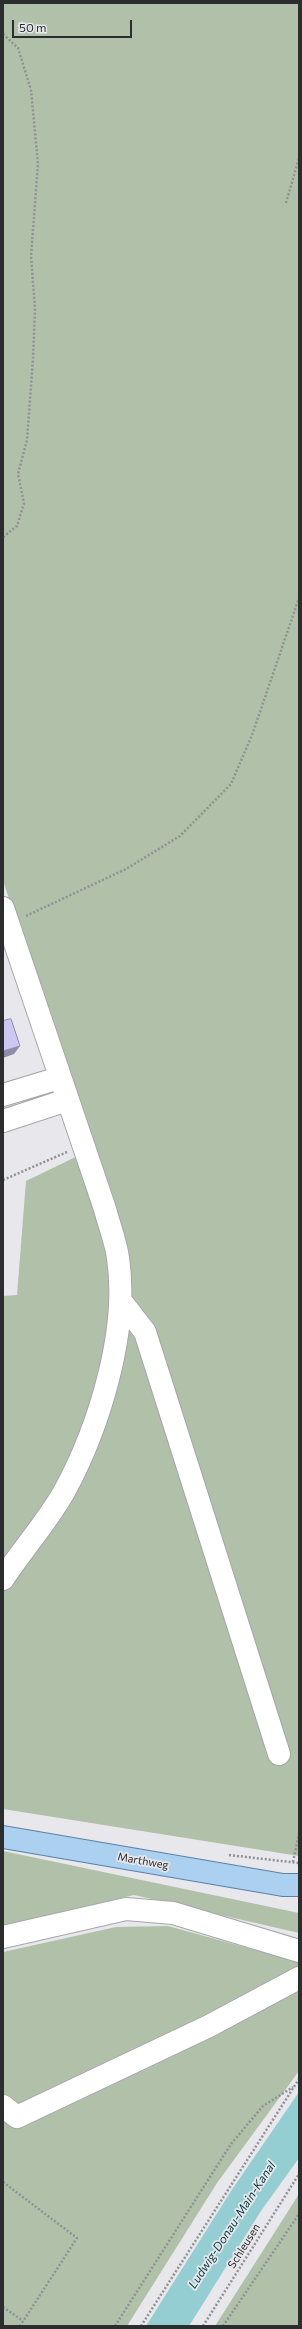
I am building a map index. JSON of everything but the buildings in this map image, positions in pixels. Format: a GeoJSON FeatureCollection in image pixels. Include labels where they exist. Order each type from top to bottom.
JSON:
{"type":"FeatureCollection","features":[{"type":"Feature","properties":{"kind":"main road","name":"Marthweg"},"geometry":{"type":"LineString","coordinates":[[3,1837],[294,1887]]}},
{"type":"Feature","properties":{"kind":"lane"},"geometry":{"type":"LineString","coordinates":[[3,1579],[64,1492],[95,1424],[110,1370],[121,1301],[118,1258],[105,1209],[59,1078],[6,916]]}},
{"type":"Feature","properties":{"kind":"lane"},"geometry":{"type":"LineString","coordinates":[[3,1095],[59,1078]]}},
{"type":"Feature","properties":{"kind":"lane"},"geometry":{"type":"LineString","coordinates":[[3,1121],[67,1100]]}},
{"type":"Feature","properties":{"kind":"lane"},"geometry":{"type":"LineString","coordinates":[[121,1301],[145,1332],[279,1754]]}},
{"type":"Feature","properties":{"kind":"lane"},"geometry":{"type":"LineString","coordinates":[[3,1937],[126,1909],[173,1914],[299,1951]]}},
{"type":"Feature","properties":{"kind":"lane"},"geometry":{"type":"LineString","coordinates":[[3,2106],[17,2117],[209,2026],[299,1978]]}},
{"type":"Feature","properties":{"kind":"path"},"geometry":{"type":"LineString","coordinates":[[3,34],[18,48],[31,90],[38,164],[31,256],[35,309],[33,359],[27,440],[18,474],[24,503],[17,526],[3,537]]}},
{"type":"Feature","properties":{"kind":"path"},"geometry":{"type":"LineString","coordinates":[[286,203],[299,158]]}},
{"type":"Feature","properties":{"kind":"path"},"geometry":{"type":"LineString","coordinates":[[6,916],[126,869],[180,836],[231,784],[252,735],[299,598]]}},
{"type":"Feature","properties":{"kind":"path"},"geometry":{"type":"LineString","coordinates":[[3,1180],[82,1146]]}},
{"type":"Feature","properties":{"kind":"path"},"geometry":{"type":"LineString","coordinates":[[299,1834],[293,1862],[299,1863]]}},
{"type":"Feature","properties":{"kind":"path"},"geometry":{"type":"LineString","coordinates":[[141,2326],[299,2079]]}},
{"type":"Feature","properties":{"kind":"path"},"geometry":{"type":"LineString","coordinates":[[115,2326],[231,2144],[263,2106],[293,2087]]}},
{"type":"Feature","properties":{"kind":"path","name":"Schleusen"},"geometry":{"type":"LineString","coordinates":[[203,2326],[299,2174]]}},
{"type":"Feature","properties":{"kind":"path"},"geometry":{"type":"LineString","coordinates":[[3,2182],[77,2238],[20,2326]]}},
{"type":"Feature","properties":{"kind":"path"},"geometry":{"type":"LineString","coordinates":[[224,2326],[299,2214]]}},
{"type":"Feature","properties":{"kind":"path"},"geometry":{"type":"LineString","coordinates":[[3,2307],[23,2320]]}},
{"type":"Feature","properties":{"kind":"green space"},"geometry":{"type":"Polygon","coordinates":[[[3,3],[299,3],[299,1856],[3,1809],[3,1296],[17,1295],[26,1181],[94,1148],[3,881],[3,3]]]}},
{"type":"Feature","properties":{"kind":"green space"},"geometry":{"type":"Polygon","coordinates":[[[3,1851],[299,1913],[299,1933],[134,1895],[3,1926],[3,1851]]]}},
{"type":"Feature","properties":{"kind":"green space"},"geometry":{"type":"Polygon","coordinates":[[[168,1926],[299,1962],[299,2071],[217,2183],[127,2326],[3,2326],[3,1952],[116,1927],[168,1926]]]}},
{"type":"Feature","properties":{"kind":"green space"},"geometry":{"type":"Polygon","coordinates":[[[299,2194],[299,2326],[215,2326],[299,2194]]]}},
{"type":"Feature","properties":{"kind":"water","name":"Ludwig-Donau-Main-Kanal"},"geometry":{"type":"Polygon","coordinates":[[[299,2092],[299,2158],[261,2211],[189,2326],[146,2326],[231,2191],[299,2092]]]}}]}
